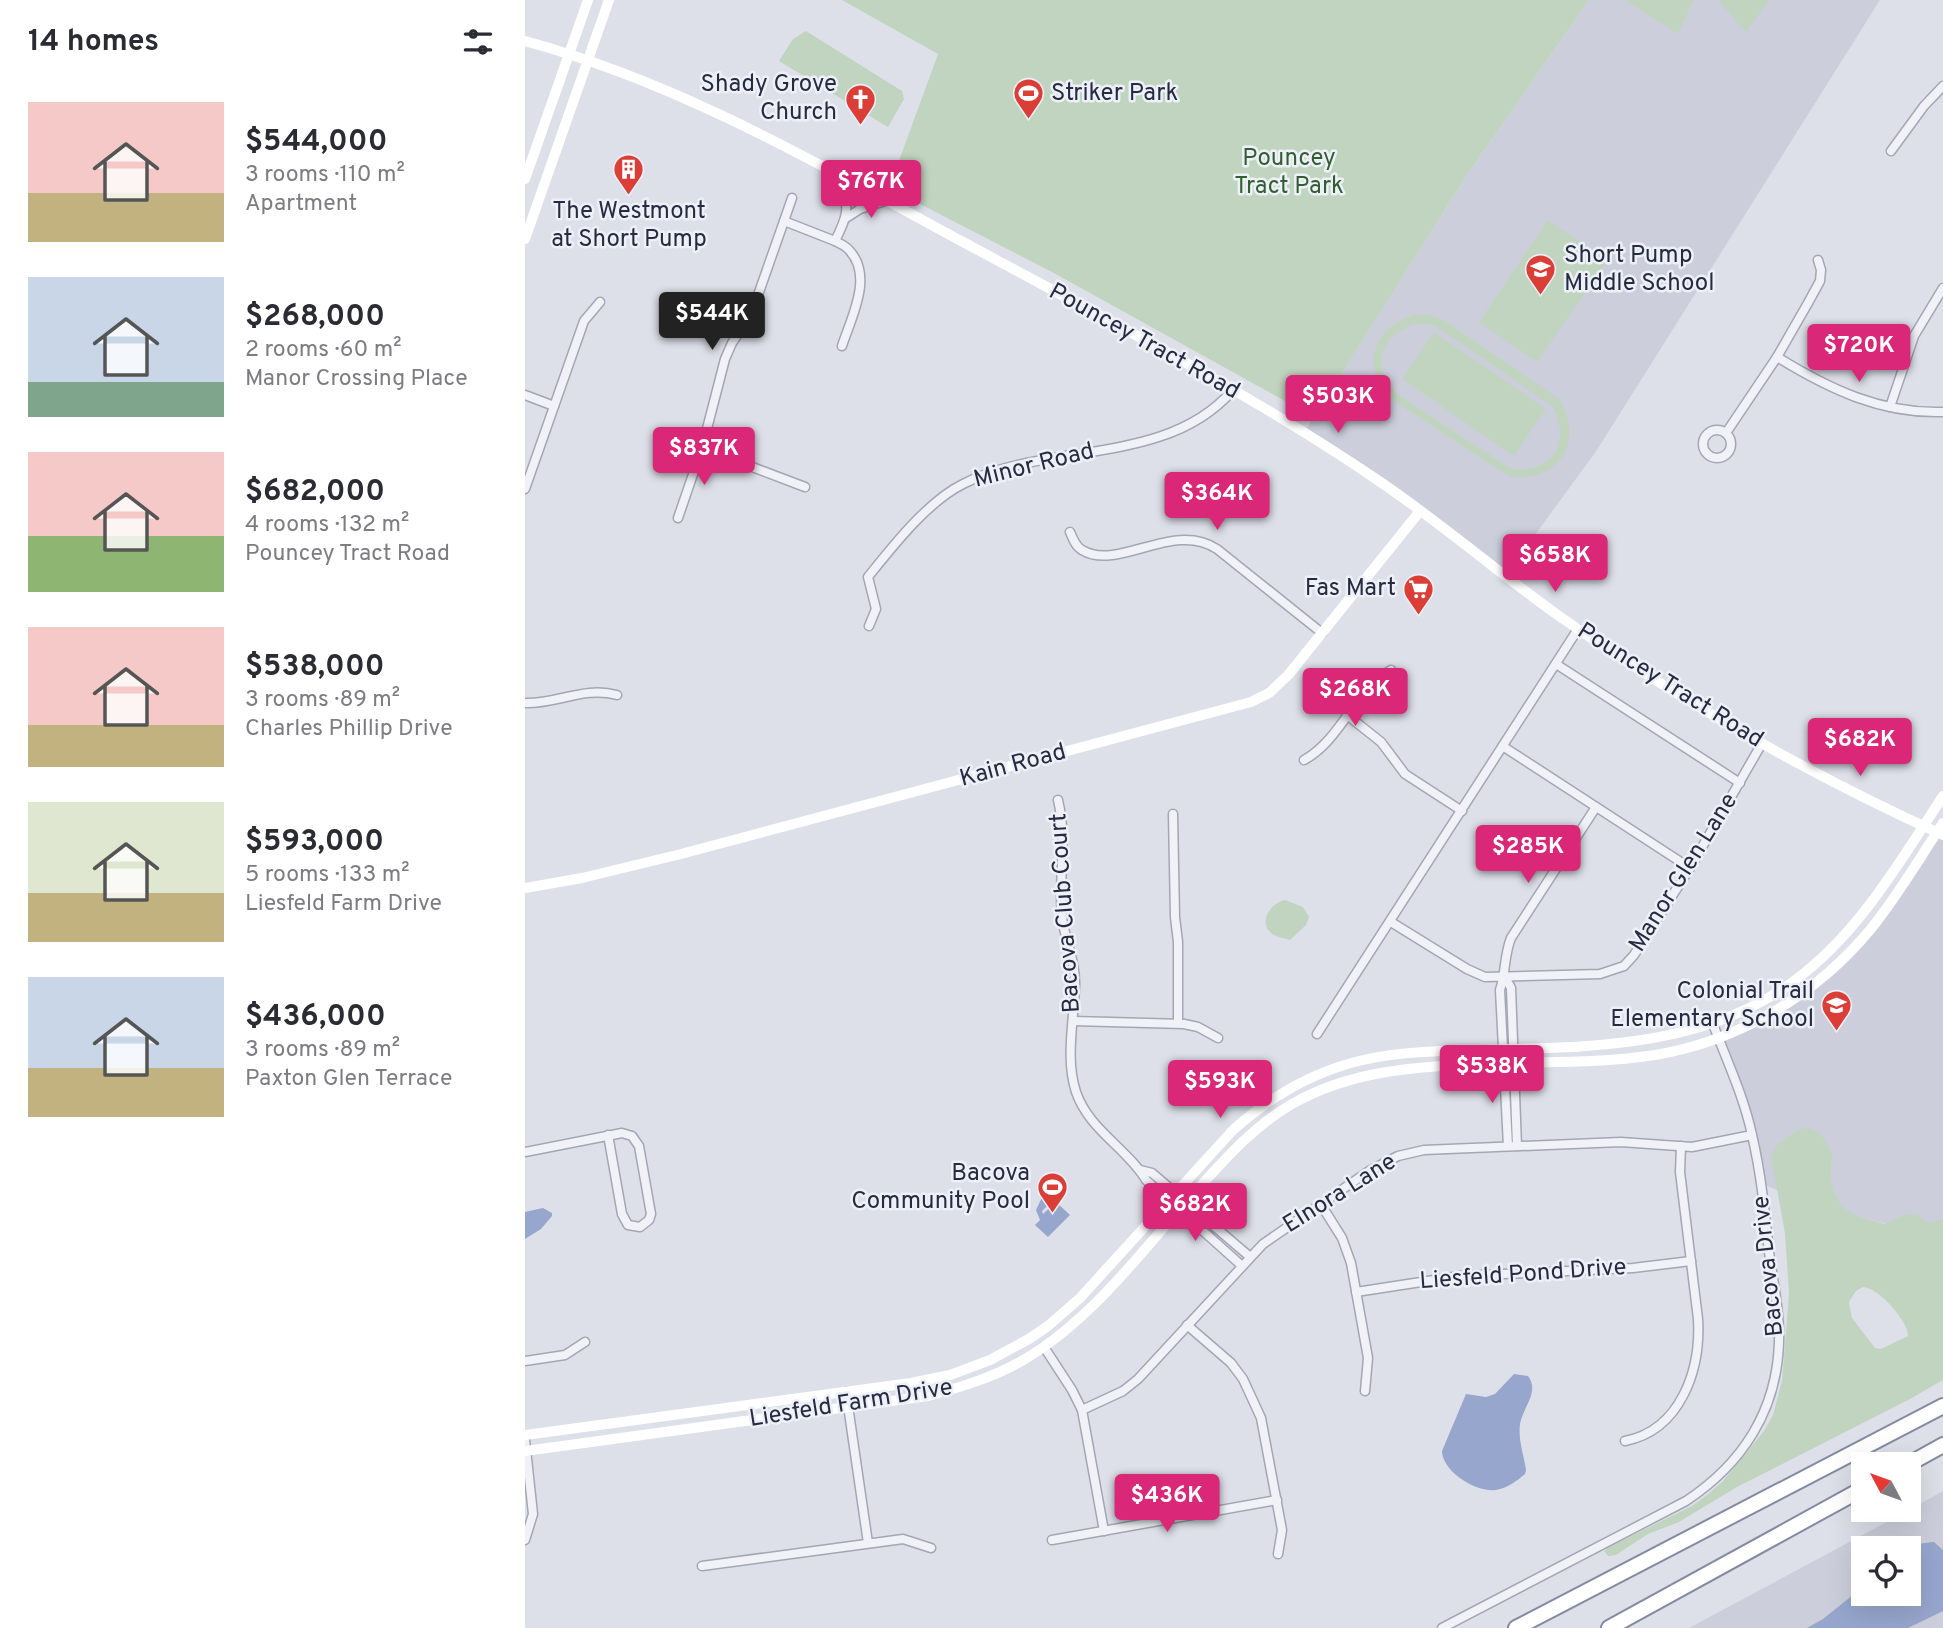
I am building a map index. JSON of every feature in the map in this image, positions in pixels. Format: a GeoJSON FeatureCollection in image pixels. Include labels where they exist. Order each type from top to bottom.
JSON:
{"type":"FeatureCollection","features":[{"type":"Feature","properties":{"kind":"highway"},"geometry":{"type":"LineString","coordinates":[[1516,1628],[1943,1406]]}},
{"type":"Feature","properties":{"kind":"highway"},"geometry":{"type":"LineString","coordinates":[[1921,1457],[1943,1445]]}},
{"type":"Feature","properties":{"kind":"highway"},"geometry":{"type":"LineString","coordinates":[[1609,1628],[1851,1496]]}},
{"type":"Feature","properties":{"kind":"street"},"geometry":{"type":"LineString","coordinates":[[525,179],[589,0]]}},
{"type":"Feature","properties":{"kind":"street"},"geometry":{"type":"LineString","coordinates":[[525,239],[609,0]]}},
{"type":"Feature","properties":{"kind":"street","name":"Pouncey Tract Road"},"geometry":{"type":"LineString","coordinates":[[525,41],[587,61],[695,102],[841,177],[1232,390],[1328,447],[1420,511],[1485,562],[1579,629],[1696,706],[1761,745],[1923,826],[1941,830]]}},
{"type":"Feature","properties":{"kind":"street"},"geometry":{"type":"LineString","coordinates":[[1891,151],[1924,106],[1943,86]]}},
{"type":"Feature","properties":{"kind":"street"},"geometry":{"type":"LineString","coordinates":[[835,241],[846,218],[841,177]]}},
{"type":"Feature","properties":{"kind":"street"},"geometry":{"type":"LineString","coordinates":[[678,518],[702,448],[725,359],[732,343],[751,315],[792,198]]}},
{"type":"Feature","properties":{"kind":"street"},"geometry":{"type":"LineString","coordinates":[[846,218],[860,209],[885,201]]}},
{"type":"Feature","properties":{"kind":"street"},"geometry":{"type":"LineString","coordinates":[[784,221],[835,241],[849,250],[859,265],[861,285],[842,346]]}},
{"type":"Feature","properties":{"kind":"street"},"geometry":{"type":"LineString","coordinates":[[1726,433],[1777,357],[1820,281],[1818,260]]}},
{"type":"Feature","properties":{"kind":"street"},"geometry":{"type":"LineString","coordinates":[[1890,407],[1914,336],[1943,288]]}},
{"type":"Feature","properties":{"kind":"street"},"geometry":{"type":"LineString","coordinates":[[525,489],[584,321],[600,302]]}},
{"type":"Feature","properties":{"kind":"street"},"geometry":{"type":"LineString","coordinates":[[1777,357],[1824,385],[1874,404],[1911,411],[1943,412]]}},
{"type":"Feature","properties":{"kind":"street","name":"Minor Road"},"geometry":{"type":"LineString","coordinates":[[869,626],[876,609],[868,578],[907,532],[954,489],[975,478],[1001,470],[1156,437],[1207,414],[1232,390]]}},
{"type":"Feature","properties":{"kind":"street"},"geometry":{"type":"LineString","coordinates":[[525,395],[554,406]]}},
{"type":"Feature","properties":{"kind":"street"},"geometry":{"type":"LineString","coordinates":[[702,448],[805,486]]}},
{"type":"Feature","properties":{"kind":"street","name":"Kain Road"},"geometry":{"type":"LineString","coordinates":[[525,888],[582,878],[681,854],[1251,702],[1277,687],[1420,511]]}},
{"type":"Feature","properties":{"kind":"street"},"geometry":{"type":"LineString","coordinates":[[1070,532],[1079,549],[1107,555],[1181,540],[1201,540],[1217,549],[1322,633]]}},
{"type":"Feature","properties":{"kind":"street"},"geometry":{"type":"LineString","coordinates":[[1317,1034],[1579,629]]}},
{"type":"Feature","properties":{"kind":"street"},"geometry":{"type":"LineString","coordinates":[[1556,664],[1740,783]]}},
{"type":"Feature","properties":{"kind":"street"},"geometry":{"type":"LineString","coordinates":[[1304,761],[1318,751],[1376,679],[1391,670]]}},
{"type":"Feature","properties":{"kind":"street"},"geometry":{"type":"LineString","coordinates":[[525,703],[554,701],[591,691],[617,695]]}},
{"type":"Feature","properties":{"kind":"street"},"geometry":{"type":"LineString","coordinates":[[1347,716],[1381,742],[1405,774],[1462,811]]}},
{"type":"Feature","properties":{"kind":"street","name":"Manor Glen Lane"},"geometry":{"type":"LineString","coordinates":[[1391,922],[1485,977],[1600,974],[1624,965],[1635,955],[1691,868],[1761,745]]}},
{"type":"Feature","properties":{"kind":"street"},"geometry":{"type":"LineString","coordinates":[[1504,747],[1691,868]]}},
{"type":"Feature","properties":{"kind":"street","name":"Liesfeld Farm Drive"},"geometry":{"type":"LineString","coordinates":[[525,1444],[950,1375],[990,1360],[1029,1339],[1080,1298],[1246,1118],[1307,1080],[1360,1061],[1395,1054],[1606,1046],[1659,1038],[1713,1024],[1771,996],[1800,977],[1831,951],[1863,915],[1943,796]]}},
{"type":"Feature","properties":{"kind":"street","name":"Bacova Club Court"},"geometry":{"type":"LineString","coordinates":[[1058,800],[1064,838],[1062,917],[1071,951],[1075,982],[1071,1060],[1077,1093],[1094,1122],[1140,1170],[1152,1173],[1183,1206]]}},
{"type":"Feature","properties":{"kind":"street"},"geometry":{"type":"LineString","coordinates":[[1513,1146],[1509,1062],[1511,988],[1505,977],[1507,949],[1511,937],[1596,807]]}},
{"type":"Feature","properties":{"kind":"street"},"geometry":{"type":"LineString","coordinates":[[1173,814],[1178,1023]]}},
{"type":"Feature","properties":{"kind":"street","name":"Liesfeld Farm Drive"},"geometry":{"type":"LineString","coordinates":[[525,1444],[927,1396],[999,1373],[1044,1347],[1095,1304],[1255,1130],[1292,1104],[1346,1080],[1399,1069],[1627,1058],[1675,1051],[1749,1025],[1806,991],[1841,961],[1881,916],[1941,830]]}},
{"type":"Feature","properties":{"kind":"street"},"geometry":{"type":"LineString","coordinates":[[1073,1021],[1178,1023],[1198,1027],[1218,1038]]}},
{"type":"Feature","properties":{"kind":"street","name":"Bacova Drive"},"geometry":{"type":"LineString","coordinates":[[1442,1628],[1686,1501],[1718,1477],[1750,1441],[1769,1400],[1779,1340],[1765,1217],[1752,1135],[1744,1104],[1713,1024]]}},
{"type":"Feature","properties":{"kind":"street"},"geometry":{"type":"LineString","coordinates":[[525,1152],[608,1135],[632,1136],[639,1146],[650,1214],[649,1220],[640,1227],[628,1224],[622,1214],[608,1135]]}},
{"type":"Feature","properties":{"kind":"street","name":"Elnora Lane"},"geometry":{"type":"LineString","coordinates":[[1081,1410],[1123,1391],[1138,1379],[1249,1256],[1275,1234],[1369,1171],[1398,1156],[1424,1150],[1621,1142],[1705,1145],[1752,1135]]}},
{"type":"Feature","properties":{"kind":"street"},"geometry":{"type":"LineString","coordinates":[[1625,1441],[1648,1434],[1665,1420],[1683,1398],[1692,1378],[1699,1340],[1680,1172],[1681,1146]]}},
{"type":"Feature","properties":{"kind":"street"},"geometry":{"type":"LineString","coordinates":[[1320,1203],[1342,1238],[1351,1263],[1368,1358],[1365,1391]]}},
{"type":"Feature","properties":{"kind":"street"},"geometry":{"type":"LineString","coordinates":[[1183,1206],[1249,1256]]}},
{"type":"Feature","properties":{"kind":"street"},"geometry":{"type":"LineString","coordinates":[[1183,1206],[1241,1265]]}},
{"type":"Feature","properties":{"kind":"street","name":"Liesfeld Pond Drive"},"geometry":{"type":"LineString","coordinates":[[1356,1292],[1460,1276],[1633,1268],[1691,1261]]}},
{"type":"Feature","properties":{"kind":"street"},"geometry":{"type":"LineString","coordinates":[[1188,1325],[1231,1363],[1254,1399],[1266,1439],[1282,1530],[1278,1554]]}},
{"type":"Feature","properties":{"kind":"street"},"geometry":{"type":"LineString","coordinates":[[525,1361],[565,1355],[585,1342]]}},
{"type":"Feature","properties":{"kind":"street"},"geometry":{"type":"LineString","coordinates":[[1044,1347],[1072,1390],[1081,1410],[1104,1531]]}},
{"type":"Feature","properties":{"kind":"street"},"geometry":{"type":"LineString","coordinates":[[846,1392],[868,1543]]}},
{"type":"Feature","properties":{"kind":"street"},"geometry":{"type":"LineString","coordinates":[[525,1444],[533,1514],[525,1540]]}},
{"type":"Feature","properties":{"kind":"street"},"geometry":{"type":"LineString","coordinates":[[1052,1540],[1277,1500]]}},
{"type":"Feature","properties":{"kind":"street"},"geometry":{"type":"LineString","coordinates":[[702,1566],[903,1539],[931,1548]]}},
{"type":"Feature","properties":{"kind":"shaded area","name":"Short Pump Middle School"},"geometry":{"type":"Polygon","coordinates":[[[1589,0],[1880,0],[1597,450],[1505,576],[1306,429],[1465,178],[1589,0]]]}},
{"type":"Feature","properties":{"kind":"shaded area","name":"Colonial Trail Elementary School"},"geometry":{"type":"Polygon","coordinates":[[[1937,832],[1943,835],[1943,1222],[1913,1230],[1823,1209],[1760,1183],[1752,1135],[1718,1038],[1759,1020],[1854,948],[1937,832]]]}},
{"type":"Feature","properties":{"kind":"shaded area"},"geometry":{"type":"Polygon","coordinates":[[[1943,1491],[1943,1628],[1689,1628],[1851,1541],[1851,1606],[1921,1606],[1921,1536],[1861,1536],[1887,1522],[1921,1522],[1921,1503],[1943,1491]]]}},
{"type":"Feature","properties":{"kind":"green space","name":"Pouncey Tract Park"},"geometry":{"type":"Polygon","coordinates":[[[842,0],[1589,0],[1465,178],[1314,417],[1052,272],[889,188],[938,54],[842,0]]]}},
{"type":"Feature","properties":{"kind":"green space"},"geometry":{"type":"Polygon","coordinates":[[[1625,0],[1693,0],[1678,34],[1625,0]]]}},
{"type":"Feature","properties":{"kind":"green space"},"geometry":{"type":"Polygon","coordinates":[[[1718,0],[1769,0],[1746,32],[1718,0]]]}},
{"type":"Feature","properties":{"kind":"green space"},"geometry":{"type":"Polygon","coordinates":[[[806,31],[902,91],[904,99],[888,127],[779,61],[793,39],[806,31]]]}},
{"type":"Feature","properties":{"kind":"green space"},"geometry":{"type":"Polygon","coordinates":[[[1548,220],[1607,261],[1537,362],[1479,322],[1548,220]]]}},
{"type":"Feature","properties":{"kind":"green space"},"geometry":{"type":"Polygon","coordinates":[[[1414,315],[1429,315],[1444,320],[1559,399],[1567,415],[1569,431],[1568,445],[1562,457],[1553,467],[1541,474],[1508,476],[1392,400],[1376,375],[1375,350],[1388,329],[1414,315]],[[1415,324],[1403,329],[1387,344],[1383,352],[1383,372],[1396,393],[1510,468],[1524,469],[1547,461],[1559,443],[1560,432],[1552,406],[1440,329],[1428,324],[1415,324]]]}},
{"type":"Feature","properties":{"kind":"green space"},"geometry":{"type":"Polygon","coordinates":[[[1434,332],[1546,409],[1514,456],[1402,379],[1434,332]]]}},
{"type":"Feature","properties":{"kind":"green space"},"geometry":{"type":"Polygon","coordinates":[[[1285,900],[1303,907],[1309,917],[1306,925],[1290,940],[1271,933],[1266,926],[1269,912],[1280,901],[1285,900]]]}},
{"type":"Feature","properties":{"kind":"green space"},"geometry":{"type":"Polygon","coordinates":[[[1811,1129],[1825,1140],[1833,1155],[1831,1175],[1836,1197],[1852,1214],[1885,1224],[1907,1214],[1917,1215],[1929,1223],[1943,1219],[1943,1380],[1737,1487],[1679,1522],[1648,1534],[1616,1555],[1608,1556],[1604,1551],[1609,1547],[1692,1506],[1707,1495],[1723,1481],[1764,1431],[1773,1415],[1782,1381],[1789,1293],[1785,1233],[1771,1156],[1778,1144],[1797,1130],[1811,1129]],[[1863,1287],[1856,1291],[1849,1302],[1852,1318],[1875,1348],[1881,1349],[1908,1336],[1907,1330],[1891,1306],[1863,1287]]]}},
{"type":"Feature","properties":{"kind":"water","name":"Bacova Community Pool"},"geometry":{"type":"Polygon","coordinates":[[[1044,1193],[1054,1199],[1042,1211],[1043,1214],[1056,1202],[1070,1215],[1048,1237],[1035,1225],[1040,1220],[1036,1210],[1044,1193]]]}},
{"type":"Feature","properties":{"kind":"water"},"geometry":{"type":"Polygon","coordinates":[[[543,1208],[552,1213],[552,1216],[541,1229],[525,1239],[525,1212],[543,1208]]]}},
{"type":"Feature","properties":{"kind":"water"},"geometry":{"type":"Polygon","coordinates":[[[1514,1374],[1528,1376],[1532,1388],[1520,1424],[1525,1474],[1500,1489],[1479,1488],[1454,1473],[1443,1459],[1442,1451],[1466,1394],[1486,1397],[1495,1394],[1514,1374]]]}},
{"type":"Feature","properties":{"kind":"water"},"geometry":{"type":"Polygon","coordinates":[[[1934,1542],[1943,1550],[1943,1611],[1908,1628],[1807,1628],[1851,1596],[1851,1606],[1921,1606],[1921,1543],[1934,1542]]]}},
{"type":"Feature","properties":{"kind":"place","name":"Striker Park"},"geometry":{"type":"Point","coordinates":[1028,121]}},
{"type":"Feature","properties":{"kind":"place","name":"Shady Grove Church"},"geometry":{"type":"Point","coordinates":[860,126]}},
{"type":"Feature","properties":{"kind":"place","name":"The Westmont at Short Pump"},"geometry":{"type":"Point","coordinates":[629,197]}},
{"type":"Feature","properties":{"kind":"place","name":"Short Pump Middle School"},"geometry":{"type":"Point","coordinates":[1541,297]}},
{"type":"Feature","properties":{"kind":"place","name":"Fas Mart"},"geometry":{"type":"Point","coordinates":[1419,616]}},
{"type":"Feature","properties":{"kind":"place","name":"Colonial Trail Elementary School"},"geometry":{"type":"Point","coordinates":[1837,1033]}},
{"type":"Feature","properties":{"kind":"place","name":"Bacova Community Pool"},"geometry":{"type":"Point","coordinates":[1053,1215]}}]}
